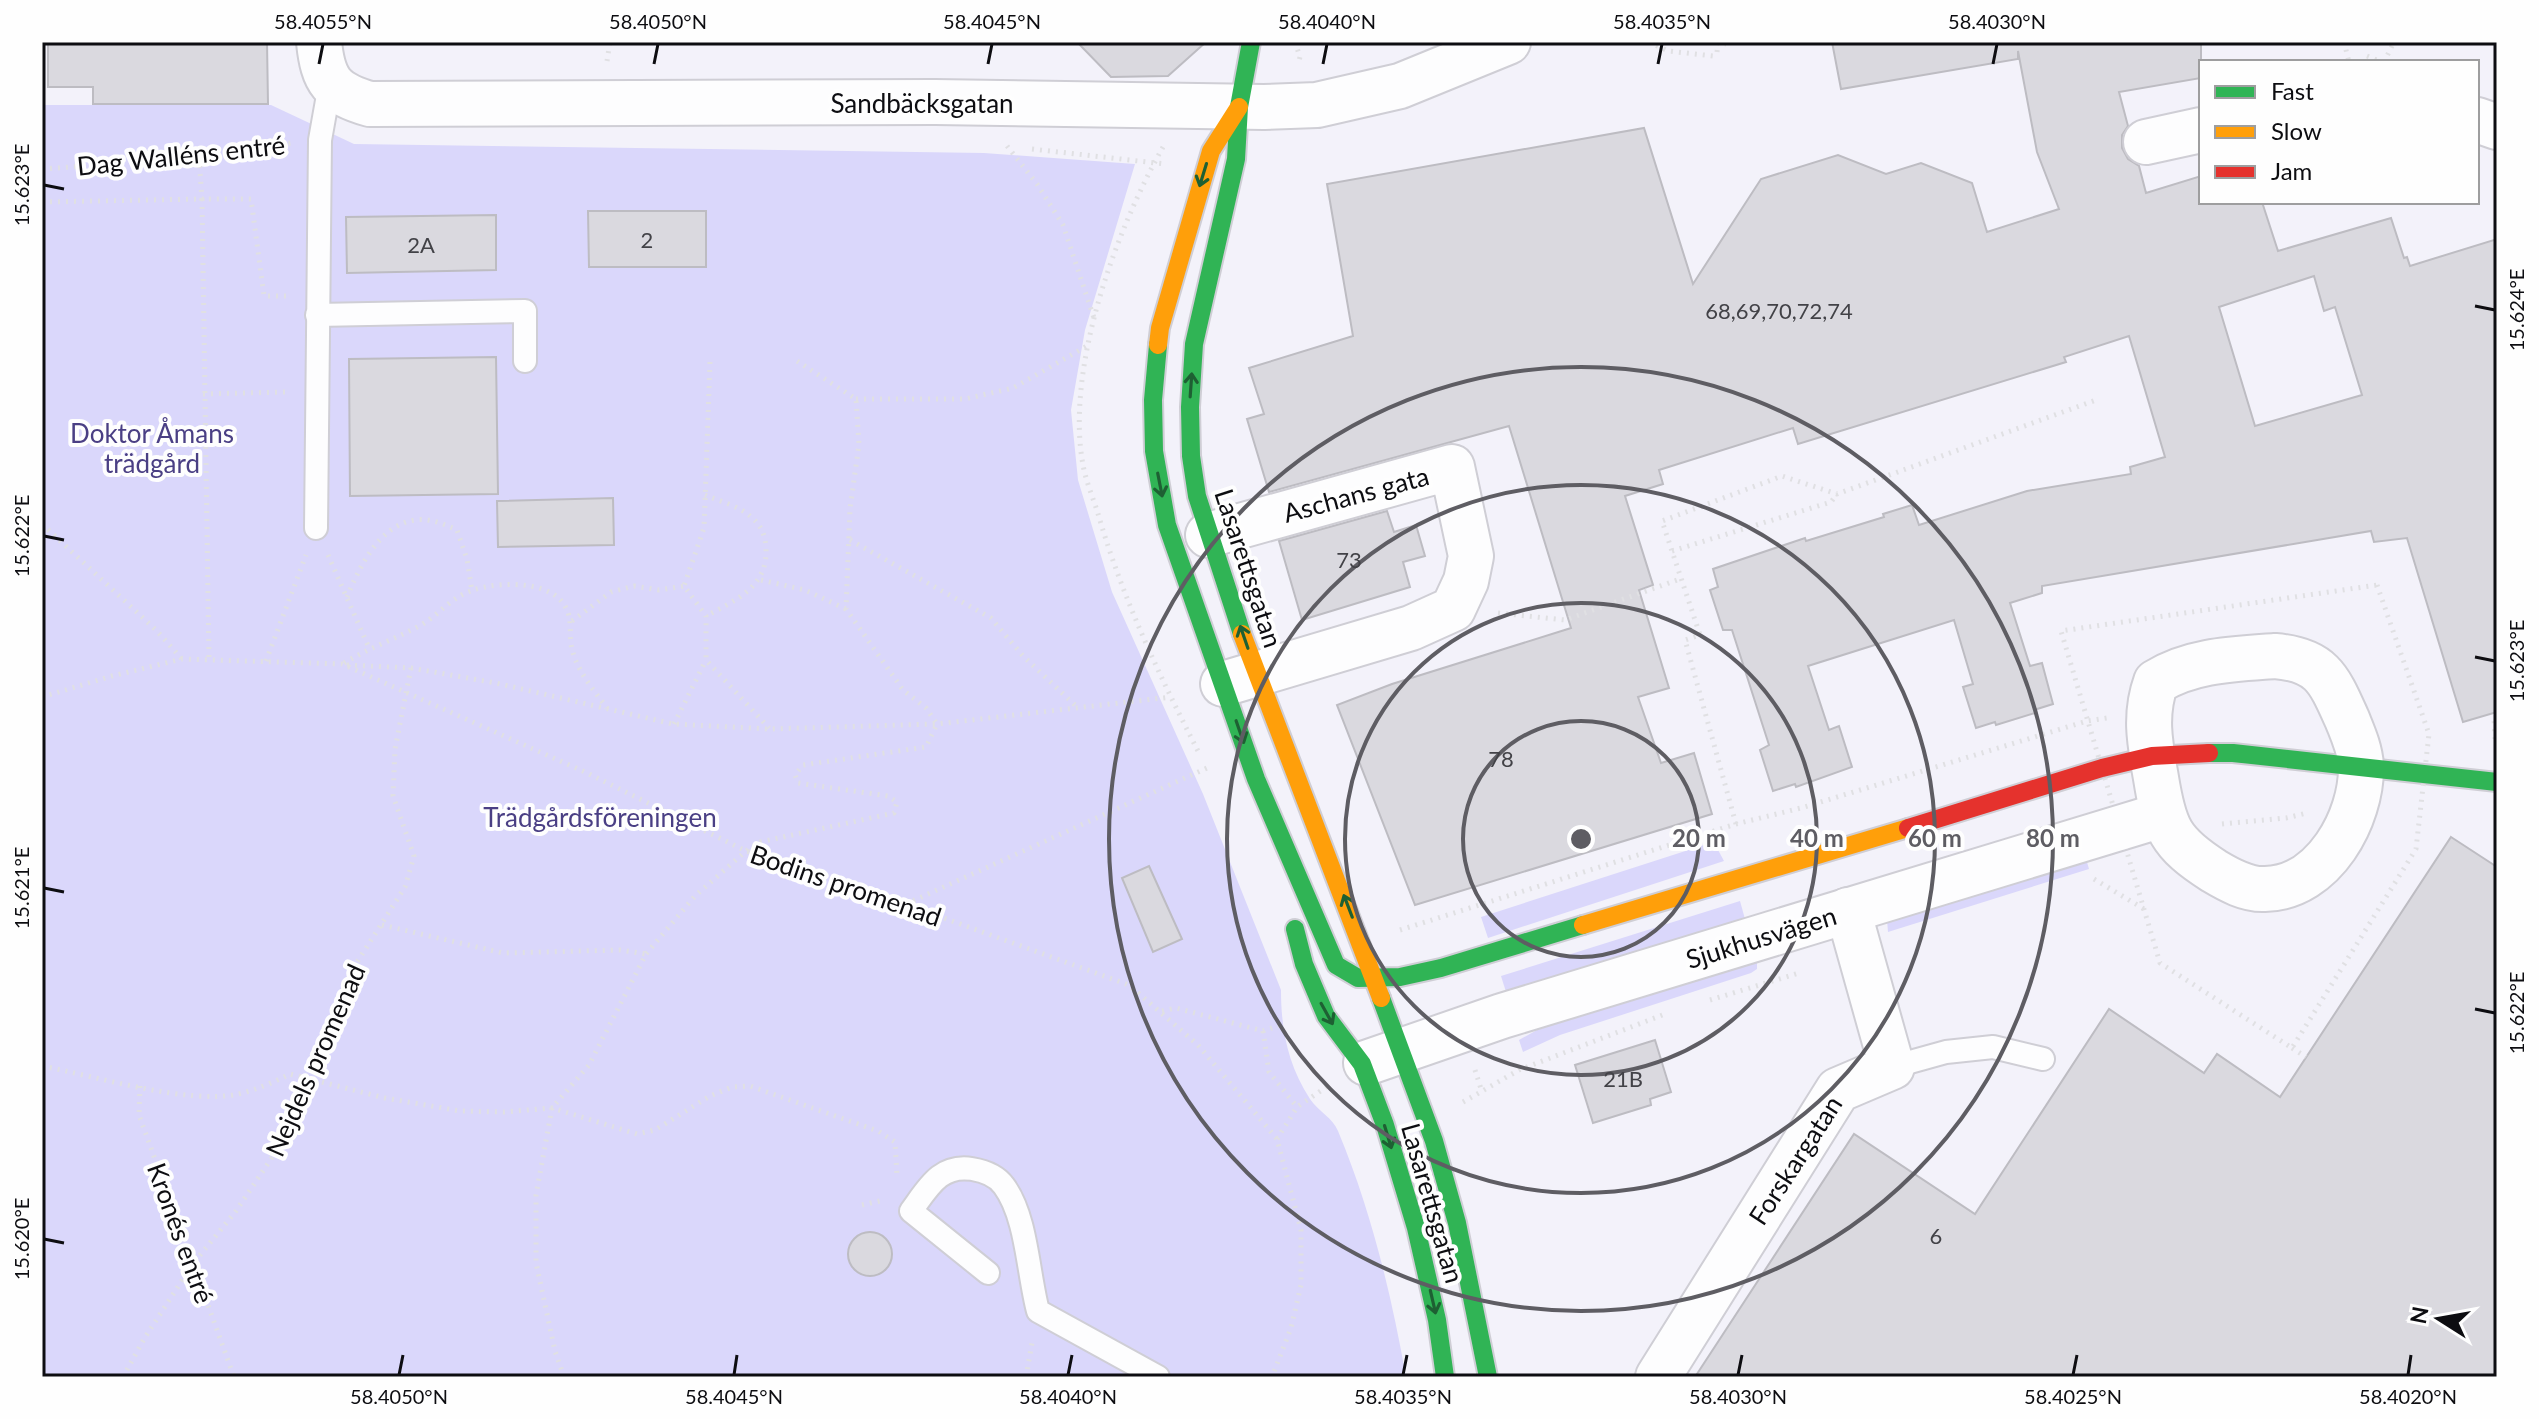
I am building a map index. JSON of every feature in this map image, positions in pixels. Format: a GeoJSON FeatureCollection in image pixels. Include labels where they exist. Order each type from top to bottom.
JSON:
{"type":"FeatureCollection","features":[{"type":"Feature","properties":{"kind":"main road","name":"Lasarettsgatan"},"geometry":{"type":"LineString","coordinates":[[1251,42],[1239,107],[1236,159],[1194,344],[1190,407],[1191,456],[1197,496],[1240,679],[1256,779],[1304,964],[1326,1016],[1364,1066],[1434,1141],[1457,1223],[1488,1377]]}},
{"type":"Feature","properties":{"kind":"main road","name":"Lasarettsgatan"},"geometry":{"type":"LineString","coordinates":[[1239,107],[1211,151],[1160,328],[1153,400],[1154,451],[1167,525],[1375,979],[1364,1066],[1416,1228],[1437,1320],[1445,1377]]}},
{"type":"Feature","properties":{"kind":"main road"},"geometry":{"type":"LineString","coordinates":[[1375,979],[1410,976],[1441,968],[2102,768],[2152,756],[2233,753],[2497,782]]}},
{"type":"Feature","properties":{"kind":"main road","name":"Lasarettsgatan"},"geometry":{"type":"LineString","coordinates":[[1256,779],[1336,965],[1345,974],[1375,979]]}},
{"type":"Feature","properties":{"kind":"street"},"geometry":{"type":"LineString","coordinates":[[319,42],[322,68],[330,84]]}},
{"type":"Feature","properties":{"kind":"street","name":"Sandbäcksgatan"},"geometry":{"type":"LineString","coordinates":[[330,84],[346,98],[370,104],[935,102],[1239,107],[1317,105],[1400,86],[1443,54],[1508,42]]}},
{"type":"Feature","properties":{"kind":"street"},"geometry":{"type":"LineString","coordinates":[[2146,142],[2199,130]]}},
{"type":"Feature","properties":{"kind":"street","name":"Aschans gata"},"geometry":{"type":"LineString","coordinates":[[1208,535],[1452,467],[1471,556],[1466,581],[1453,609]]}},
{"type":"Feature","properties":{"kind":"street"},"geometry":{"type":"LineString","coordinates":[[1240,679],[1411,628],[1453,609]]}},
{"type":"Feature","properties":{"kind":"street"},"geometry":{"type":"LineString","coordinates":[[2275,656],[2298,658],[2322,673],[2334,690],[2358,746],[2361,767],[2349,824],[2336,847],[2299,881],[2286,887],[2265,890],[2249,888],[2227,879],[2174,840],[2162,815],[2148,712],[2156,682],[2188,666],[2275,656]]}},
{"type":"Feature","properties":{"kind":"street","name":"Sjukhusvägen"},"geometry":{"type":"LineString","coordinates":[[1364,1066],[1502,1016],[2162,815]]}},
{"type":"Feature","properties":{"kind":"street"},"geometry":{"type":"LineString","coordinates":[[1848,910],[1892,1067]]}},
{"type":"Feature","properties":{"kind":"street","name":"Forskargatan"},"geometry":{"type":"LineString","coordinates":[[1658,1377],[1838,1090],[1892,1067]]}},
{"type":"Feature","properties":{"kind":"lane"},"geometry":{"type":"LineString","coordinates":[[316,528],[320,140],[330,84]]}},
{"type":"Feature","properties":{"kind":"lane"},"geometry":{"type":"LineString","coordinates":[[317,306],[525,311],[525,361]]}},
{"type":"Feature","properties":{"kind":"lane"},"geometry":{"type":"LineString","coordinates":[[1892,1067],[1946,1052],[1993,1047],[2043,1059]]}},
{"type":"Feature","properties":{"kind":"lane"},"geometry":{"type":"LineString","coordinates":[[988,1273],[911,1211],[940,1174],[949,1170],[980,1170],[994,1176],[1005,1186],[1023,1236],[1038,1311],[1158,1377]]}},
{"type":"Feature","properties":{"kind":"path"},"geometry":{"type":"LineString","coordinates":[[1649,42],[1668,51],[1713,56],[1718,43],[1726,44]]}},
{"type":"Feature","properties":{"kind":"path"},"geometry":{"type":"LineString","coordinates":[[2384,60],[2394,42]]}},
{"type":"Feature","properties":{"kind":"path"},"geometry":{"type":"LineString","coordinates":[[2367,56],[2378,60]]}},
{"type":"Feature","properties":{"kind":"path","name":"Dag Walléns entré"},"geometry":{"type":"LineString","coordinates":[[42,169],[199,158],[320,140]]}},
{"type":"Feature","properties":{"kind":"path"},"geometry":{"type":"LineString","coordinates":[[1007,146],[1037,184],[1063,225],[1095,320]]}},
{"type":"Feature","properties":{"kind":"path"},"geometry":{"type":"LineString","coordinates":[[199,158],[209,660]]}},
{"type":"Feature","properties":{"kind":"path"},"geometry":{"type":"LineString","coordinates":[[42,202],[251,199],[264,296],[317,306]]}},
{"type":"Feature","properties":{"kind":"path"},"geometry":{"type":"LineString","coordinates":[[797,361],[856,399],[965,399],[1013,388],[1088,345]]}},
{"type":"Feature","properties":{"kind":"path"},"geometry":{"type":"LineString","coordinates":[[684,586],[704,528],[710,362]]}},
{"type":"Feature","properties":{"kind":"path"},"geometry":{"type":"LineString","coordinates":[[203,394],[317,391]]}},
{"type":"Feature","properties":{"kind":"path"},"geometry":{"type":"LineString","coordinates":[[846,609],[850,509],[859,444],[856,399]]}},
{"type":"Feature","properties":{"kind":"path"},"geometry":{"type":"LineString","coordinates":[[1672,551],[1831,502],[1837,494],[2096,400]]}},
{"type":"Feature","properties":{"kind":"path"},"geometry":{"type":"LineString","coordinates":[[1736,824],[1685,640],[1700,635],[1662,521],[1782,476],[1837,494]]}},
{"type":"Feature","properties":{"kind":"path"},"geometry":{"type":"LineString","coordinates":[[705,495],[748,514],[765,533],[766,559],[760,580],[741,598],[706,616]]}},
{"type":"Feature","properties":{"kind":"path"},"geometry":{"type":"LineString","coordinates":[[347,597],[363,560],[377,543],[385,535],[413,520],[435,521],[457,530],[467,559],[472,591]]}},
{"type":"Feature","properties":{"kind":"path"},"geometry":{"type":"LineString","coordinates":[[42,524],[156,630],[182,659]]}},
{"type":"Feature","properties":{"kind":"path"},"geometry":{"type":"LineString","coordinates":[[316,528],[369,648]]}},
{"type":"Feature","properties":{"kind":"path"},"geometry":{"type":"LineString","coordinates":[[266,661],[316,528]]}},
{"type":"Feature","properties":{"kind":"path"},"geometry":{"type":"LineString","coordinates":[[850,540],[991,618],[1023,656],[1078,708]]}},
{"type":"Feature","properties":{"kind":"path"},"geometry":{"type":"LineString","coordinates":[[1453,609],[1565,620],[1680,579]]}},
{"type":"Feature","properties":{"kind":"path"},"geometry":{"type":"LineString","coordinates":[[760,580],[805,590],[846,609],[903,690],[926,708],[937,724]]}},
{"type":"Feature","properties":{"kind":"path"},"geometry":{"type":"LineString","coordinates":[[342,664],[424,623],[461,595],[486,586],[517,584],[546,590],[563,602],[571,621],[571,645],[581,671],[607,709]]}},
{"type":"Feature","properties":{"kind":"path"},"geometry":{"type":"LineString","coordinates":[[571,621],[611,592],[634,586],[659,590],[684,586]]}},
{"type":"Feature","properties":{"kind":"path"},"geometry":{"type":"LineString","coordinates":[[673,724],[706,660],[706,616],[684,586]]}},
{"type":"Feature","properties":{"kind":"path","name":"Bodins promenad"},"geometry":{"type":"LineString","coordinates":[[42,697],[182,659],[342,664],[585,772],[746,851],[905,904],[1129,985],[1198,1045],[1277,1139],[1301,1230],[1301,1285],[1291,1328],[1272,1377]]}},
{"type":"Feature","properties":{"kind":"path"},"geometry":{"type":"LineString","coordinates":[[706,660],[769,729]]}},
{"type":"Feature","properties":{"kind":"path"},"geometry":{"type":"LineString","coordinates":[[342,664],[411,668],[496,683],[673,724],[769,729],[937,724],[1171,697]]}},
{"type":"Feature","properties":{"kind":"path","name":"Nejdels promenad"},"geometry":{"type":"LineString","coordinates":[[123,1377],[192,1265],[236,1211],[273,1156],[312,1077],[352,970],[405,887],[414,856],[393,796],[395,749],[411,668]]}},
{"type":"Feature","properties":{"kind":"path"},"geometry":{"type":"LineString","coordinates":[[2495,739],[2494,719],[2497,718]]}},
{"type":"Feature","properties":{"kind":"path"},"geometry":{"type":"LineString","coordinates":[[564,1377],[555,1351],[536,1263],[536,1195],[552,1108],[589,1065],[646,954],[695,896],[746,851],[760,842],[894,813],[897,802],[888,796],[798,783],[795,775],[803,765],[926,747],[937,724]]}},
{"type":"Feature","properties":{"kind":"path"},"geometry":{"type":"LineString","coordinates":[[905,904],[1207,768]]}},
{"type":"Feature","properties":{"kind":"path"},"geometry":{"type":"LineString","coordinates":[[2089,877],[2144,909]]}},
{"type":"Feature","properties":{"kind":"path"},"geometry":{"type":"LineString","coordinates":[[382,925],[503,953],[620,950],[646,954]]}},
{"type":"Feature","properties":{"kind":"path"},"geometry":{"type":"LineString","coordinates":[[1161,1011],[1176,1008],[1263,1031],[1269,1072],[1297,1107]]}},
{"type":"Feature","properties":{"kind":"path"},"geometry":{"type":"LineString","coordinates":[[1460,1104],[1519,1070],[1665,1014]]}},
{"type":"Feature","properties":{"kind":"path"},"geometry":{"type":"LineString","coordinates":[[2292,1048],[2306,1057]]}},
{"type":"Feature","properties":{"kind":"path"},"geometry":{"type":"LineString","coordinates":[[42,1066],[193,1095],[236,1095],[271,1084],[290,1074],[312,1077],[385,1098],[460,1111],[504,1112],[552,1108],[637,1134],[655,1130],[710,1096],[732,1087],[750,1086],[878,1131],[895,1142],[898,1161],[896,1185]]}},
{"type":"Feature","properties":{"kind":"path"},"geometry":{"type":"LineString","coordinates":[[1277,1139],[1297,1107],[1364,1066]]}},
{"type":"Feature","properties":{"kind":"path","name":"Kronés entré"},"geometry":{"type":"LineString","coordinates":[[140,1086],[139,1115],[234,1377]]}},
{"type":"Feature","properties":{"kind":"green space","name":"Trädgårdsföreningen"},"geometry":{"type":"Polygon","coordinates":[[[42,105],[271,105],[354,144],[984,153],[1135,164],[1085,330],[1071,410],[1078,480],[1112,592],[1203,794],[1281,990],[1284,1033],[1296,1073],[1310,1099],[1336,1126],[1350,1161],[1379,1252],[1406,1377],[42,1377],[42,105]]]}},
{"type":"Feature","properties":{"kind":"green space"},"geometry":{"type":"Polygon","coordinates":[[[1704,845],[1717,848],[1724,861],[1488,938],[1481,917],[1704,845]]]}},
{"type":"Feature","properties":{"kind":"green space"},"geometry":{"type":"Polygon","coordinates":[[[2085,855],[2089,869],[1888,932],[1887,920],[2085,855]]]}},
{"type":"Feature","properties":{"kind":"green space"},"geometry":{"type":"Polygon","coordinates":[[[1740,901],[1745,919],[1507,995],[1501,976],[1740,901]]]}},
{"type":"Feature","properties":{"kind":"green space"},"geometry":{"type":"Polygon","coordinates":[[[1757,960],[1757,969],[1751,973],[1560,1035],[1523,1052],[1519,1040],[1537,1030],[1757,960]]]}},
{"type":"Feature","properties":{"kind":"building"},"geometry":{"type":"Polygon","coordinates":[[[48,42],[267,42],[268,104],[93,104],[93,87],[48,87],[48,42]]]}},
{"type":"Feature","properties":{"kind":"building"},"geometry":{"type":"Polygon","coordinates":[[[1077,42],[1206,42],[1168,76],[1111,77],[1077,42]]]}},
{"type":"Feature","properties":{"kind":"building"},"geometry":{"type":"Polygon","coordinates":[[[1832,42],[2201,42],[2199,78],[2119,92],[2128,126],[2122,135],[2122,148],[2128,159],[2139,166],[2146,193],[2199,177],[2199,204],[2263,204],[2278,251],[2391,218],[2404,258],[2407,257],[2410,266],[2497,239],[2497,712],[2463,722],[2407,538],[2374,542],[2371,531],[2042,586],[2042,593],[2010,603],[2030,666],[2042,663],[2053,704],[1996,725],[1995,722],[1976,728],[1963,687],[1973,684],[1954,620],[1808,666],[1829,730],[1839,726],[1852,767],[1796,787],[1795,784],[1773,791],[1760,750],[1769,745],[1732,630],[1723,630],[1710,590],[1718,587],[1713,569],[1805,538],[1806,541],[1884,517],[1883,514],[1912,505],[1919,525],[2027,491],[2131,474],[2130,467],[2165,457],[2129,336],[2064,357],[2066,362],[1798,444],[1793,428],[1659,470],[1663,484],[1625,496],[1653,585],[1639,590],[1669,688],[1638,697],[1661,763],[1694,753],[1712,814],[1415,905],[1337,705],[1392,684],[1571,628],[1509,426],[1269,492],[1247,419],[1264,414],[1249,368],[1353,336],[1327,184],[1644,128],[1693,284],[1761,179],[1838,155],[1886,174],[1921,163],[1972,183],[1987,232],[2059,209],[2037,152],[2018,51],[2018,59],[1841,89],[1832,42]],[[2314,276],[2219,307],[2255,426],[2362,395],[2335,307],[2324,311],[2314,276]]]}},
{"type":"Feature","properties":{"kind":"building"},"geometry":{"type":"Polygon","coordinates":[[[588,211],[706,211],[706,267],[589,267],[588,211]]]}},
{"type":"Feature","properties":{"kind":"building"},"geometry":{"type":"Polygon","coordinates":[[[496,215],[496,270],[347,273],[346,217],[496,215]]]}},
{"type":"Feature","properties":{"kind":"building"},"geometry":{"type":"Polygon","coordinates":[[[496,357],[498,494],[350,496],[349,359],[496,357]]]}},
{"type":"Feature","properties":{"kind":"building"},"geometry":{"type":"Polygon","coordinates":[[[613,498],[614,545],[498,547],[497,501],[613,498]]]}},
{"type":"Feature","properties":{"kind":"building"},"geometry":{"type":"Polygon","coordinates":[[[1387,511],[1394,532],[1416,525],[1425,556],[1403,562],[1410,587],[1302,620],[1279,541],[1387,511]]]}},
{"type":"Feature","properties":{"kind":"building"},"geometry":{"type":"Polygon","coordinates":[[[2451,837],[2497,867],[2497,1377],[1695,1377],[1854,1134],[1975,1214],[2109,1009],[2204,1073],[2217,1054],[2280,1097],[2451,837]]]}},
{"type":"Feature","properties":{"kind":"building"},"geometry":{"type":"Polygon","coordinates":[[[1149,866],[1182,939],[1153,952],[1122,878],[1149,866]]]}},
{"type":"Feature","properties":{"kind":"building"},"geometry":{"type":"Polygon","coordinates":[[[1655,1040],[1671,1092],[1650,1099],[1651,1105],[1593,1123],[1575,1065],[1655,1040]]]}},
{"type":"Feature","properties":{"kind":"building"},"geometry":{"type":"Polygon","coordinates":[[[870,1232],[886,1238],[892,1254],[886,1270],[870,1276],[854,1270],[848,1254],[854,1238],[870,1232]]]}},
{"type":"Feature","properties":{"kind":"traffic: fast"},"geometry":{"type":"LineString","coordinates":[[1242,634],[1197,496],[1191,456],[1190,407],[1194,344],[1236,159],[1239,107],[1251,42]]}},
{"type":"Feature","properties":{"kind":"traffic: fast"},"geometry":{"type":"LineString","coordinates":[[1158,345],[1153,400],[1154,451],[1167,525],[1256,779],[1336,965],[1358,978],[1400,977],[1441,968],[1583,925]]}},
{"type":"Feature","properties":{"kind":"traffic: fast"},"geometry":{"type":"LineString","coordinates":[[2209,753],[2233,753],[2497,782]]}},
{"type":"Feature","properties":{"kind":"traffic: fast"},"geometry":{"type":"LineString","coordinates":[[1295,929],[1304,964],[1326,1016],[1362,1064],[1385,1125],[1416,1228],[1437,1320],[1445,1377]]}},
{"type":"Feature","properties":{"kind":"traffic: fast"},"geometry":{"type":"LineString","coordinates":[[1381,998],[1434,1141],[1457,1223],[1488,1377]]}},
{"type":"Feature","properties":{"kind":"traffic: slow"},"geometry":{"type":"LineString","coordinates":[[1158,345],[1160,328],[1211,151],[1239,107]]}},
{"type":"Feature","properties":{"kind":"traffic: slow"},"geometry":{"type":"LineString","coordinates":[[1242,634],[1381,998]]}},
{"type":"Feature","properties":{"kind":"traffic: slow"},"geometry":{"type":"LineString","coordinates":[[1583,925],[1908,828]]}},
{"type":"Feature","properties":{"kind":"traffic: jam"},"geometry":{"type":"LineString","coordinates":[[1908,828],[2102,768],[2152,756],[2209,753]]}},
{"type":"Feature","properties":{"kind":"park label","name":"Doktor Åmans trädgård"},"geometry":{"type":"Point","coordinates":[152,448]}}]}
